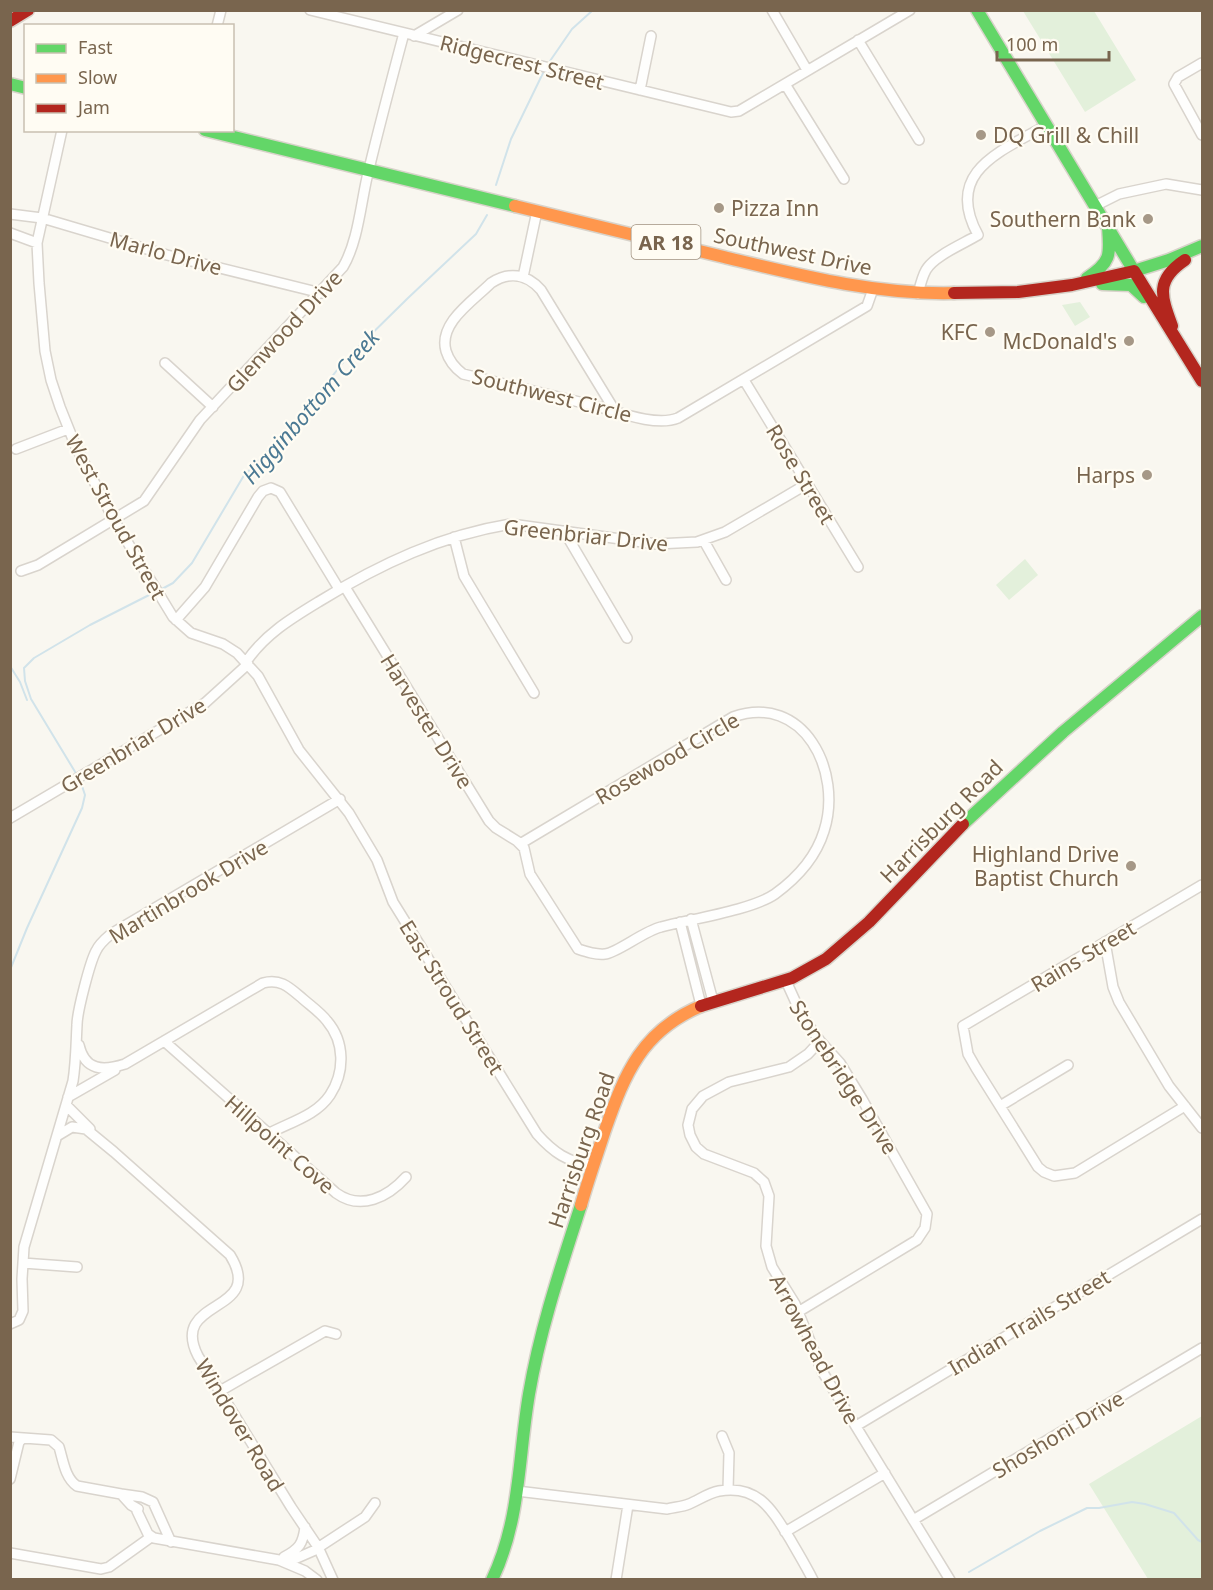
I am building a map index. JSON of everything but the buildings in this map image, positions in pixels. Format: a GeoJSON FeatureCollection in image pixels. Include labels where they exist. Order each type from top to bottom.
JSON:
{"type":"FeatureCollection","features":[{"type":"Feature","properties":{"kind":"main road"},"geometry":{"type":"LineString","coordinates":[[10,21],[28,10]]}},
{"type":"Feature","properties":{"kind":"main road"},"geometry":{"type":"LineString","coordinates":[[977,10],[1180,347],[1198,364],[1203,381]]}},
{"type":"Feature","properties":{"kind":"main road","name":"Southwest Drive"},"geometry":{"type":"LineString","coordinates":[[213,132],[811,277],[873,289],[918,294],[1018,292],[1079,283],[1134,271],[1203,248]]}},
{"type":"Feature","properties":{"kind":"main road"},"geometry":{"type":"LineString","coordinates":[[1079,283],[1100,270],[1107,261],[1111,248],[1108,227]]}},
{"type":"Feature","properties":{"kind":"main road"},"geometry":{"type":"LineString","coordinates":[[1180,347],[1165,307],[1162,286],[1164,277],[1169,271],[1203,248]]}},
{"type":"Feature","properties":{"kind":"main road"},"geometry":{"type":"LineString","coordinates":[[1079,283],[1131,285],[1156,308]]}},
{"type":"Feature","properties":{"kind":"main road","name":"Harrisburg Road"},"geometry":{"type":"LineString","coordinates":[[492,1580],[510,1535],[518,1491],[526,1413],[539,1345],[593,1165],[622,1084],[639,1052],[668,1023],[707,1003],[786,981],[823,961],[850,940],[1001,787],[1203,616]]}},
{"type":"Feature","properties":{"kind":"street","name":"Ridgecrest Street"},"geometry":{"type":"LineString","coordinates":[[310,10],[734,112],[785,84]]}},
{"type":"Feature","properties":{"kind":"street"},"geometry":{"type":"LineString","coordinates":[[414,36],[458,10]]}},
{"type":"Feature","properties":{"kind":"street"},"geometry":{"type":"LineString","coordinates":[[772,10],[807,70]]}},
{"type":"Feature","properties":{"kind":"street"},"geometry":{"type":"LineString","coordinates":[[844,179],[785,84],[910,10]]}},
{"type":"Feature","properties":{"kind":"street","name":"Glenwood Drive"},"geometry":{"type":"LineString","coordinates":[[21,571],[38,565],[138,506],[149,495],[199,422],[343,267],[348,257],[404,33]]}},
{"type":"Feature","properties":{"kind":"street"},"geometry":{"type":"LineString","coordinates":[[640,90],[651,36]]}},
{"type":"Feature","properties":{"kind":"street"},"geometry":{"type":"LineString","coordinates":[[858,40],[919,140]]}},
{"type":"Feature","properties":{"kind":"street"},"geometry":{"type":"LineString","coordinates":[[1203,63],[1178,77],[1174,84],[1203,135]]}},
{"type":"Feature","properties":{"kind":"street"},"geometry":{"type":"LineString","coordinates":[[918,294],[928,267],[935,260],[978,235],[969,213],[967,198],[976,171],[984,162],[1047,124]]}},
{"type":"Feature","properties":{"kind":"street","name":"West Stroud Street"},"geometry":{"type":"LineString","coordinates":[[62,132],[38,243],[45,351],[51,380],[68,429],[93,484],[166,609],[191,633],[224,645],[247,663],[258,676],[299,750],[340,799]]}},
{"type":"Feature","properties":{"kind":"street"},"geometry":{"type":"LineString","coordinates":[[1095,206],[1119,194],[1166,184],[1203,190]]}},
{"type":"Feature","properties":{"kind":"street"},"geometry":{"type":"LineString","coordinates":[[537,211],[523,277],[532,281],[541,290],[615,411]]}},
{"type":"Feature","properties":{"kind":"street","name":"Marlo Drive"},"geometry":{"type":"LineString","coordinates":[[10,214],[42,218],[167,255],[321,293]]}},
{"type":"Feature","properties":{"kind":"street"},"geometry":{"type":"LineString","coordinates":[[10,233],[38,243]]}},
{"type":"Feature","properties":{"kind":"street","name":"Southwest Circle"},"geometry":{"type":"LineString","coordinates":[[523,277],[507,275],[491,283],[449,324],[445,333],[444,345],[453,366],[463,374],[657,421],[671,420],[744,380],[867,306],[873,289]]}},
{"type":"Feature","properties":{"kind":"street"},"geometry":{"type":"LineString","coordinates":[[165,363],[213,407]]}},
{"type":"Feature","properties":{"kind":"street","name":"Rose Street"},"geometry":{"type":"LineString","coordinates":[[744,380],[858,567]]}},
{"type":"Feature","properties":{"kind":"street"},"geometry":{"type":"LineString","coordinates":[[16,450],[68,429]]}},
{"type":"Feature","properties":{"kind":"street","name":"Greenbriar Drive"},"geometry":{"type":"LineString","coordinates":[[11,816],[205,703],[247,663],[275,630],[342,588],[391,561],[454,537],[491,526],[511,524],[666,544],[704,541],[725,532],[807,484]]}},
{"type":"Feature","properties":{"kind":"street","name":"Harvester Drive"},"geometry":{"type":"LineString","coordinates":[[176,620],[204,587],[258,496],[263,490],[271,488],[280,492],[489,821],[520,844]]}},
{"type":"Feature","properties":{"kind":"street"},"geometry":{"type":"LineString","coordinates":[[564,531],[627,638]]}},
{"type":"Feature","properties":{"kind":"street"},"geometry":{"type":"LineString","coordinates":[[454,537],[464,576],[534,693]]}},
{"type":"Feature","properties":{"kind":"street"},"geometry":{"type":"LineString","coordinates":[[704,541],[726,580]]}},
{"type":"Feature","properties":{"kind":"street","name":"Rosewood Circle"},"geometry":{"type":"LineString","coordinates":[[754,711],[789,719],[799,726],[816,749],[827,782],[829,810],[820,842],[797,876],[771,897],[748,906],[648,931],[607,954],[578,949],[530,874],[526,854],[520,844],[733,717],[754,711]]}},
{"type":"Feature","properties":{"kind":"street","name":"Martinbrook Drive"},"geometry":{"type":"LineString","coordinates":[[10,1324],[19,1320],[23,1311],[22,1263],[27,1232],[73,1081],[78,1037],[77,1022],[93,956],[106,939],[340,799]]}},
{"type":"Feature","properties":{"kind":"street","name":"East Stroud Street"},"geometry":{"type":"LineString","coordinates":[[340,799],[378,860],[393,902],[537,1134],[562,1157],[574,1162],[593,1165]]}},
{"type":"Feature","properties":{"kind":"street","name":"Rains Street"},"geometry":{"type":"LineString","coordinates":[[1000,1106],[968,1054],[963,1026],[1203,885]]}},
{"type":"Feature","properties":{"kind":"street"},"geometry":{"type":"LineString","coordinates":[[692,920],[707,1003]]}},
{"type":"Feature","properties":{"kind":"street"},"geometry":{"type":"LineString","coordinates":[[680,922],[707,1003]]}},
{"type":"Feature","properties":{"kind":"street"},"geometry":{"type":"LineString","coordinates":[[1105,942],[1113,987],[1119,1002],[1169,1086],[1203,1128]]}},
{"type":"Feature","properties":{"kind":"street"},"geometry":{"type":"LineString","coordinates":[[67,1101],[125,1064],[270,981],[286,985],[326,1019],[341,1049],[341,1070],[334,1089],[317,1109],[268,1134]]}},
{"type":"Feature","properties":{"kind":"street","name":"Stonebridge Drive"},"geometry":{"type":"LineString","coordinates":[[786,981],[802,1016],[840,1063],[862,1099],[924,1206],[927,1222],[917,1240],[798,1312]]}},
{"type":"Feature","properties":{"kind":"street"},"geometry":{"type":"LineString","coordinates":[[78,1037],[81,1054],[90,1064],[109,1070],[125,1064]]}},
{"type":"Feature","properties":{"kind":"street","name":"Hillpoint Cove"},"geometry":{"type":"LineString","coordinates":[[164,1041],[268,1134],[347,1200],[359,1202],[373,1200],[394,1191],[406,1178]]}},
{"type":"Feature","properties":{"kind":"street","name":"Arrowhead Drive"},"geometry":{"type":"LineString","coordinates":[[820,1041],[808,1054],[789,1067],[729,1082],[703,1096],[692,1109],[688,1125],[692,1139],[702,1152],[754,1173],[764,1182],[769,1196],[766,1245],[772,1267],[798,1312],[822,1371],[950,1580]]}},
{"type":"Feature","properties":{"kind":"street"},"geometry":{"type":"LineString","coordinates":[[1068,1065],[1000,1106],[1034,1163],[1044,1172],[1057,1176],[1075,1173],[1185,1106]]}},
{"type":"Feature","properties":{"kind":"street","name":"Windover Road"},"geometry":{"type":"LineString","coordinates":[[67,1101],[114,1152]]}},
{"type":"Feature","properties":{"kind":"street","name":"Windover Road"},"geometry":{"type":"LineString","coordinates":[[57,1136],[70,1128],[84,1128],[230,1255],[235,1263],[238,1278],[234,1292],[226,1301],[198,1318],[191,1332],[195,1351],[318,1547],[333,1580]]}},
{"type":"Feature","properties":{"kind":"street","name":"Indian Trails Street"},"geometry":{"type":"LineString","coordinates":[[856,1426],[1203,1219]]}},
{"type":"Feature","properties":{"kind":"street"},"geometry":{"type":"LineString","coordinates":[[22,1263],[77,1267]]}},
{"type":"Feature","properties":{"kind":"street"},"geometry":{"type":"LineString","coordinates":[[220,1391],[325,1331],[336,1334]]}},
{"type":"Feature","properties":{"kind":"street","name":"Shoshoni Drive"},"geometry":{"type":"LineString","coordinates":[[913,1520],[1203,1348]]}},
{"type":"Feature","properties":{"kind":"street"},"geometry":{"type":"LineString","coordinates":[[722,1436],[729,1453],[728,1490]]}},
{"type":"Feature","properties":{"kind":"street"},"geometry":{"type":"LineString","coordinates":[[10,1437],[51,1440],[56,1443],[59,1446],[68,1478],[77,1486],[147,1499],[156,1506],[171,1542]]}},
{"type":"Feature","properties":{"kind":"street"},"geometry":{"type":"LineString","coordinates":[[10,1479],[19,1442],[24,1437]]}},
{"type":"Feature","properties":{"kind":"street"},"geometry":{"type":"LineString","coordinates":[[785,1532],[885,1473]]}},
{"type":"Feature","properties":{"kind":"street"},"geometry":{"type":"LineString","coordinates":[[518,1491],[667,1509],[690,1504],[714,1492],[728,1490],[749,1493],[765,1502],[774,1514],[813,1580]]}},
{"type":"Feature","properties":{"kind":"street"},"geometry":{"type":"LineString","coordinates":[[121,1494],[138,1509],[148,1534],[152,1537],[279,1560],[305,1571],[317,1580]]}},
{"type":"Feature","properties":{"kind":"street"},"geometry":{"type":"LineString","coordinates":[[138,1509],[147,1499]]}},
{"type":"Feature","properties":{"kind":"street"},"geometry":{"type":"LineString","coordinates":[[279,1560],[297,1558],[318,1547],[365,1517],[375,1503]]}},
{"type":"Feature","properties":{"kind":"street"},"geometry":{"type":"LineString","coordinates":[[616,1580],[628,1505]]}},
{"type":"Feature","properties":{"kind":"street"},"geometry":{"type":"LineString","coordinates":[[279,1560],[297,1550],[303,1540],[305,1527]]}},
{"type":"Feature","properties":{"kind":"street"},"geometry":{"type":"LineString","coordinates":[[10,1553],[101,1569],[109,1567],[152,1537]]}},
{"type":"Feature","properties":{"kind":"green space"},"geometry":{"type":"Polygon","coordinates":[[[1023,11],[1094,11],[1136,80],[1085,112],[1023,11]]]}},
{"type":"Feature","properties":{"kind":"green space"},"geometry":{"type":"Polygon","coordinates":[[[1080,302],[1090,317],[1075,326],[1062,305],[1080,302]]]}},
{"type":"Feature","properties":{"kind":"green space"},"geometry":{"type":"Polygon","coordinates":[[[1025,559],[1038,575],[1009,600],[996,585],[1025,559]]]}},
{"type":"Feature","properties":{"kind":"green space"},"geometry":{"type":"Polygon","coordinates":[[[1202,1416],[1202,1579],[1148,1579],[1089,1484],[1202,1416]]]}},
{"type":"Feature","properties":{"kind":"waterway","name":"Higginbottom Creek"},"geometry":{"type":"LineString","coordinates":[[550,61],[572,29],[593,10]]}},
{"type":"Feature","properties":{"kind":"waterway","name":"Higginbottom Creek"},"geometry":{"type":"LineString","coordinates":[[496,185],[511,139],[543,73]]}},
{"type":"Feature","properties":{"kind":"waterway","name":"Higginbottom Creek"},"geometry":{"type":"LineString","coordinates":[[160,590],[173,583],[192,563],[243,477],[300,417],[345,360],[476,234],[487,215]]}},
{"type":"Feature","properties":{"kind":"waterway","name":"Higginbottom Creek"},"geometry":{"type":"LineString","coordinates":[[77,775],[31,699],[25,681],[24,668],[34,658],[90,625],[155,592]]}},
{"type":"Feature","properties":{"kind":"waterway"},"geometry":{"type":"LineString","coordinates":[[10,666],[27,700]]}},
{"type":"Feature","properties":{"kind":"waterway","name":"Higginbottom Creek"},"geometry":{"type":"LineString","coordinates":[[10,970],[82,808],[85,795],[80,780]]}},
{"type":"Feature","properties":{"kind":"waterway"},"geometry":{"type":"LineString","coordinates":[[969,1572],[1040,1531],[1087,1508],[1132,1502],[1174,1513],[1202,1542]]}},
{"type":"Feature","properties":{"kind":"traffic: fast"},"geometry":{"type":"LineString","coordinates":[[977,10],[1134,271],[1202,246]]}},
{"type":"Feature","properties":{"kind":"traffic: fast"},"geometry":{"type":"LineString","coordinates":[[10,84],[24,88]]}},
{"type":"Feature","properties":{"kind":"traffic: fast"},"geometry":{"type":"LineString","coordinates":[[213,132],[515,206]]}},
{"type":"Feature","properties":{"kind":"traffic: fast"},"geometry":{"type":"LineString","coordinates":[[1087,278],[1101,267],[1108,257],[1108,227]]}},
{"type":"Feature","properties":{"kind":"traffic: fast"},"geometry":{"type":"LineString","coordinates":[[1102,284],[1131,285],[1144,297]]}},
{"type":"Feature","properties":{"kind":"traffic: fast"},"geometry":{"type":"LineString","coordinates":[[963,824],[1063,732],[1202,616]]}},
{"type":"Feature","properties":{"kind":"traffic: fast"},"geometry":{"type":"LineString","coordinates":[[492,1580],[514,1511],[525,1418],[539,1346],[581,1205]]}},
{"type":"Feature","properties":{"kind":"traffic: slow"},"geometry":{"type":"LineString","coordinates":[[515,206],[809,277],[896,291],[954,293]]}},
{"type":"Feature","properties":{"kind":"traffic: slow"},"geometry":{"type":"LineString","coordinates":[[581,1205],[612,1109],[638,1056],[664,1028],[701,1006]]}},
{"type":"Feature","properties":{"kind":"traffic: jam"},"geometry":{"type":"LineString","coordinates":[[10,21],[28,10]]}},
{"type":"Feature","properties":{"kind":"traffic: jam"},"geometry":{"type":"LineString","coordinates":[[1172,326],[1165,306],[1163,289],[1175,267],[1185,260]]}},
{"type":"Feature","properties":{"kind":"traffic: jam"},"geometry":{"type":"LineString","coordinates":[[954,293],[1018,292],[1072,285],[1134,271],[1202,381]]}},
{"type":"Feature","properties":{"kind":"traffic: jam"},"geometry":{"type":"LineString","coordinates":[[701,1006],[792,978],[826,959],[869,922],[963,824]]}},
{"type":"Feature","properties":{"kind":"place","name":"DQ Grill & Chill"},"geometry":{"type":"Point","coordinates":[981,135]}},
{"type":"Feature","properties":{"kind":"place","name":"Pizza Inn"},"geometry":{"type":"Point","coordinates":[719,208]}},
{"type":"Feature","properties":{"kind":"place","name":"Southern Bank"},"geometry":{"type":"Point","coordinates":[1148,219]}},
{"type":"Feature","properties":{"kind":"place","name":"KFC"},"geometry":{"type":"Point","coordinates":[990,332]}},
{"type":"Feature","properties":{"kind":"place","name":"McDonald's"},"geometry":{"type":"Point","coordinates":[1129,341]}},
{"type":"Feature","properties":{"kind":"place","name":"Harps"},"geometry":{"type":"Point","coordinates":[1147,475]}},
{"type":"Feature","properties":{"kind":"place","name":"Highland Drive Baptist Church"},"geometry":{"type":"Point","coordinates":[1131,866]}}]}
